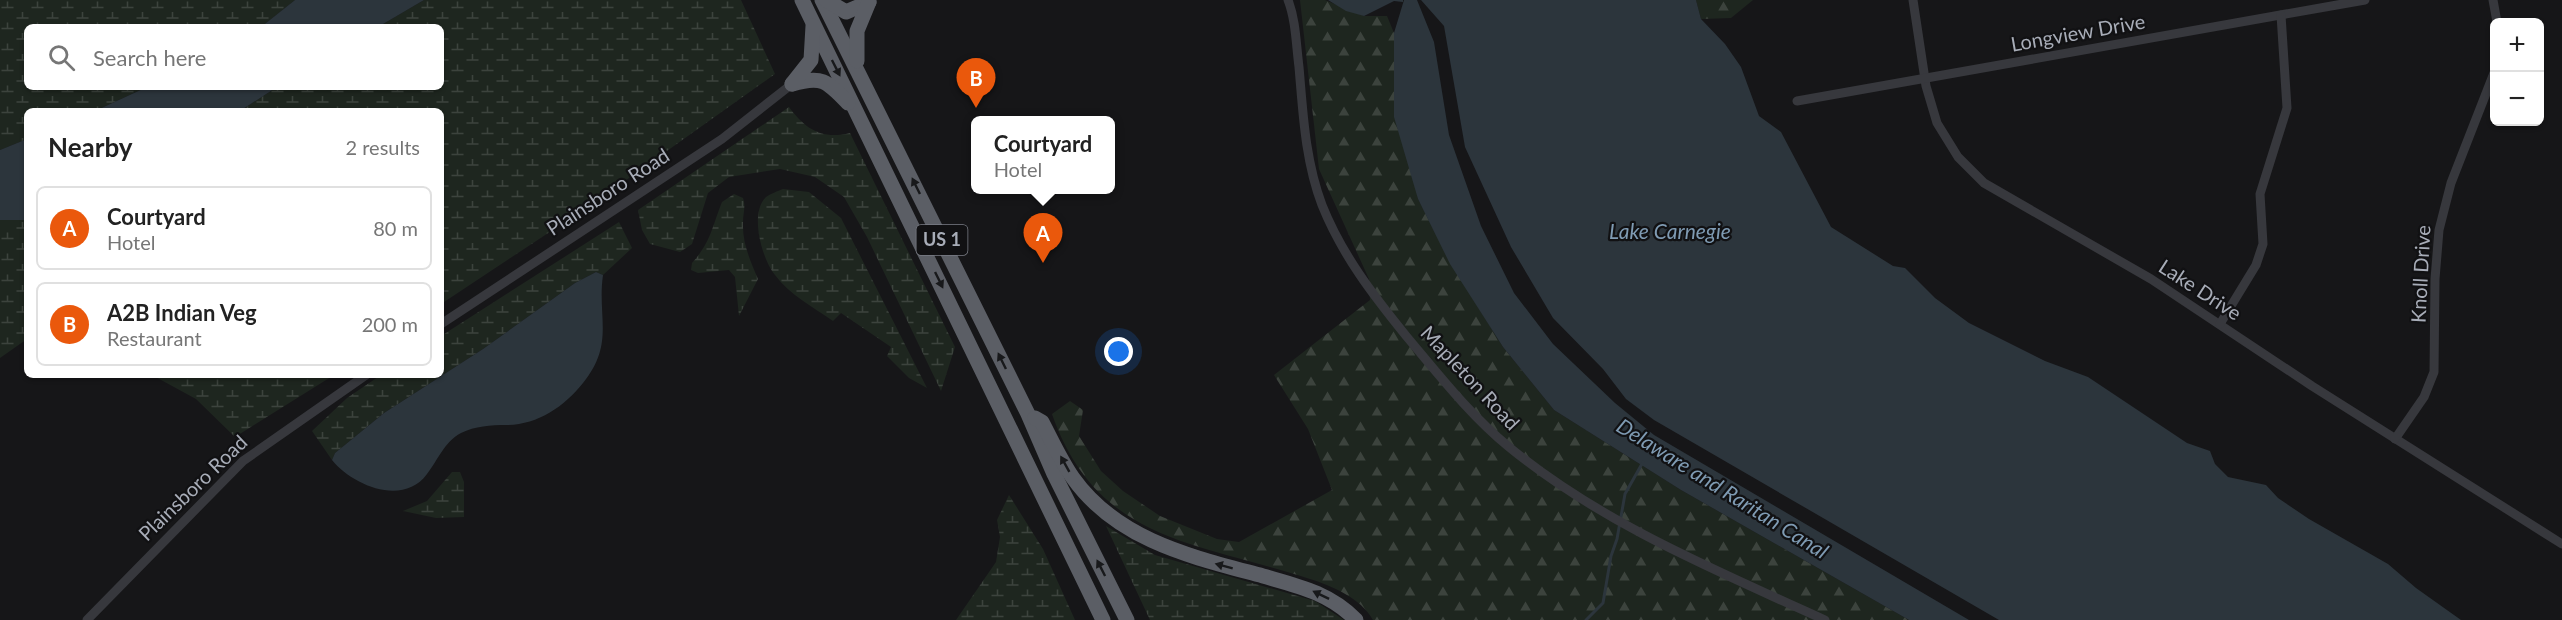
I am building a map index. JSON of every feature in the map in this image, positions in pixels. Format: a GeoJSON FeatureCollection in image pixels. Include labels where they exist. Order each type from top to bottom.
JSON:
{"type":"FeatureCollection","features":[{"type":"Feature","properties":{"kind":"highway","name":"US 1"},"geometry":{"type":"LineString","coordinates":[[802,0],[860,114],[1103,620]]}},
{"type":"Feature","properties":{"kind":"highway","name":"US 1"},"geometry":{"type":"LineString","coordinates":[[824,0],[1029,414],[1054,474],[1127,620]]}},
{"type":"Feature","properties":{"kind":"highway"},"geometry":{"type":"LineString","coordinates":[[824,0],[846,12],[870,1]]}},
{"type":"Feature","properties":{"kind":"highway"},"geometry":{"type":"LineString","coordinates":[[857,67],[855,47],[857,31],[870,1]]}},
{"type":"Feature","properties":{"kind":"highway"},"geometry":{"type":"LineString","coordinates":[[792,84],[812,56],[813,22]]}},
{"type":"Feature","properties":{"kind":"highway"},"geometry":{"type":"LineString","coordinates":[[792,84],[817,79],[828,83],[860,114]]}},
{"type":"Feature","properties":{"kind":"highway"},"geometry":{"type":"LineString","coordinates":[[1029,414],[1042,423],[1073,478],[1114,519],[1133,532],[1174,552],[1311,590],[1337,603],[1356,620]]}},
{"type":"Feature","properties":{"kind":"highway"},"geometry":{"type":"LineString","coordinates":[[1076,567],[1077,582],[1091,620]]}},
{"type":"Feature","properties":{"kind":"street","name":"Mapleton Road"},"geometry":{"type":"LineString","coordinates":[[1288,0],[1294,27],[1309,162],[1333,230],[1357,273],[1440,377],[1485,425],[1533,466],[1609,518],[1825,620]]}},
{"type":"Feature","properties":{"kind":"street","name":"Lake Drive"},"geometry":{"type":"LineString","coordinates":[[1913,0],[1930,104],[1947,140],[1969,170],[1984,183],[2151,279],[2562,544]]}},
{"type":"Feature","properties":{"kind":"street","name":"Longview Drive"},"geometry":{"type":"LineString","coordinates":[[1797,101],[2365,0]]}},
{"type":"Feature","properties":{"kind":"street"},"geometry":{"type":"LineString","coordinates":[[2493,0],[2496,18]]}},
{"type":"Feature","properties":{"kind":"street"},"geometry":{"type":"LineString","coordinates":[[2220,324],[2256,265],[2263,244],[2260,194],[2287,108],[2281,15]]}},
{"type":"Feature","properties":{"kind":"street","name":"Knoll Drive"},"geometry":{"type":"LineString","coordinates":[[2396,439],[2424,397],[2434,372],[2435,279],[2439,230],[2451,183],[2490,83]]}},
{"type":"Feature","properties":{"kind":"street","name":"Plainsboro Road"},"geometry":{"type":"LineString","coordinates":[[444,322],[722,139],[792,84]]}},
{"type":"Feature","properties":{"kind":"street","name":"Plainsboro Road"},"geometry":{"type":"LineString","coordinates":[[87,620],[243,461],[362,378]]}},
{"type":"Feature","properties":{"kind":"green space"},"geometry":{"type":"Polygon","coordinates":[[[0,0],[295,0],[265,24],[24,24],[24,90],[140,90],[102,108],[24,108],[24,140],[0,150],[0,0]]]}},
{"type":"Feature","properties":{"kind":"green space"},"geometry":{"type":"Polygon","coordinates":[[[424,0],[741,0],[775,74],[601,198],[444,302],[444,108],[245,108],[272,90],[444,90],[444,24],[383,24],[424,0]]]}},
{"type":"Feature","properties":{"kind":"green space"},"geometry":{"type":"Polygon","coordinates":[[[1300,0],[1325,0],[1364,16],[1387,16],[1394,33],[1394,51],[1418,199],[1451,264],[1503,347],[1554,410],[1681,490],[1909,620],[1373,620],[1354,599],[1327,585],[1191,545],[1156,531],[1124,513],[1096,489],[1071,457],[1052,414],[1070,401],[1083,410],[1079,436],[1101,471],[1123,491],[1160,516],[1217,539],[1239,542],[1332,490],[1308,429],[1274,375],[1370,300],[1369,279],[1319,169],[1300,0]]]}},
{"type":"Feature","properties":{"kind":"green space"},"geometry":{"type":"Polygon","coordinates":[[[1696,0],[1753,0],[1731,18],[1701,19],[1696,0]]]}},
{"type":"Feature","properties":{"kind":"green space"},"geometry":{"type":"Polygon","coordinates":[[[789,107],[801,121],[815,131],[831,135],[850,133],[955,347],[941,391],[867,237],[844,197],[815,177],[780,169],[729,177],[708,193],[692,244],[680,252],[650,244],[642,230],[638,210],[789,107]]]}},
{"type":"Feature","properties":{"kind":"green space"},"geometry":{"type":"Polygon","coordinates":[[[783,189],[809,192],[841,218],[927,388],[909,378],[887,356],[891,347],[841,313],[833,321],[795,295],[775,275],[762,248],[758,214],[766,197],[783,189]]]}},
{"type":"Feature","properties":{"kind":"green space"},"geometry":{"type":"Polygon","coordinates":[[[734,194],[743,198],[744,237],[758,279],[739,316],[735,277],[729,270],[698,273],[691,270],[692,263],[707,241],[722,202],[734,194]]]}},
{"type":"Feature","properties":{"kind":"green space"},"geometry":{"type":"Polygon","coordinates":[[[0,220],[24,220],[24,341],[0,358],[0,220]]]}},
{"type":"Feature","properties":{"kind":"green space"},"geometry":{"type":"Polygon","coordinates":[[[619,222],[632,248],[603,275],[596,272],[575,283],[444,374],[444,334],[619,222]]]}},
{"type":"Feature","properties":{"kind":"green space"},"geometry":{"type":"Polygon","coordinates":[[[158,378],[329,378],[235,437],[196,399],[158,378]]]}},
{"type":"Feature","properties":{"kind":"green space"},"geometry":{"type":"Polygon","coordinates":[[[377,378],[438,378],[384,413],[335,453],[332,460],[312,431],[347,398],[377,378]]]}},
{"type":"Feature","properties":{"kind":"green space"},"geometry":{"type":"Polygon","coordinates":[[[452,472],[460,472],[464,482],[464,517],[436,518],[403,511],[427,501],[452,472]]]}},
{"type":"Feature","properties":{"kind":"green space"},"geometry":{"type":"Polygon","coordinates":[[[1009,495],[1043,549],[1075,620],[956,620],[996,562],[1000,537],[997,520],[1009,495]]]}},
{"type":"Feature","properties":{"kind":"green space"},"geometry":{"type":"Polygon","coordinates":[[[1106,526],[1155,555],[1315,601],[1344,620],[1150,620],[1106,526]]]}},
{"type":"Feature","properties":{"kind":"water"},"geometry":{"type":"Polygon","coordinates":[[[295,0],[424,0],[383,24],[265,24],[295,0]]]}},
{"type":"Feature","properties":{"kind":"water"},"geometry":{"type":"Polygon","coordinates":[[[1328,0],[1403,0],[1403,2],[1394,1],[1364,16],[1346,11],[1328,0]]]}},
{"type":"Feature","properties":{"kind":"water","name":"Delaware and Raritan Canal"},"geometry":{"type":"Polygon","coordinates":[[[1404,0],[1417,0],[1434,42],[1449,135],[1481,226],[1514,293],[1553,344],[1615,403],[1654,435],[1969,620],[1909,620],[1681,490],[1554,410],[1503,347],[1450,264],[1418,199],[1394,117],[1394,33],[1404,0]]]}},
{"type":"Feature","properties":{"kind":"water","name":"Lake Carnegie"},"geometry":{"type":"Polygon","coordinates":[[[1421,0],[1696,0],[1701,19],[1725,44],[1741,67],[1759,116],[1781,132],[1831,227],[1893,266],[1905,268],[1935,298],[1969,323],[2045,361],[2088,377],[2187,443],[2210,451],[2215,464],[2228,477],[2266,485],[2278,498],[2309,519],[2388,564],[2416,588],[2461,620],[1999,620],[1654,420],[1626,399],[1603,369],[1553,318],[1511,247],[1465,147],[1444,26],[1421,0]]]}},
{"type":"Feature","properties":{"kind":"water"},"geometry":{"type":"Polygon","coordinates":[[[140,90],[272,90],[245,108],[102,108],[140,90]]]}},
{"type":"Feature","properties":{"kind":"water"},"geometry":{"type":"Polygon","coordinates":[[[24,140],[24,220],[0,220],[0,150],[24,140]]]}},
{"type":"Feature","properties":{"kind":"water"},"geometry":{"type":"Polygon","coordinates":[[[596,272],[603,275],[602,343],[593,369],[576,392],[558,407],[528,422],[483,426],[461,433],[446,446],[427,474],[417,484],[405,489],[392,491],[365,484],[341,469],[332,460],[335,453],[384,413],[438,378],[444,378],[444,374],[575,283],[596,272]]]}},
{"type":"Feature","properties":{"kind":"waterway","name":"Delaware and Raritan Canal"},"geometry":{"type":"LineString","coordinates":[[1586,620],[1603,603],[1625,494],[1643,462]]}},
{"type":"Feature","properties":{"kind":"place","name":"A2B Indian Veg"},"geometry":{"type":"Point","coordinates":[976,108]}},
{"type":"Feature","properties":{"kind":"place","name":"Courtyard"},"geometry":{"type":"Point","coordinates":[1043,263]}}]}
